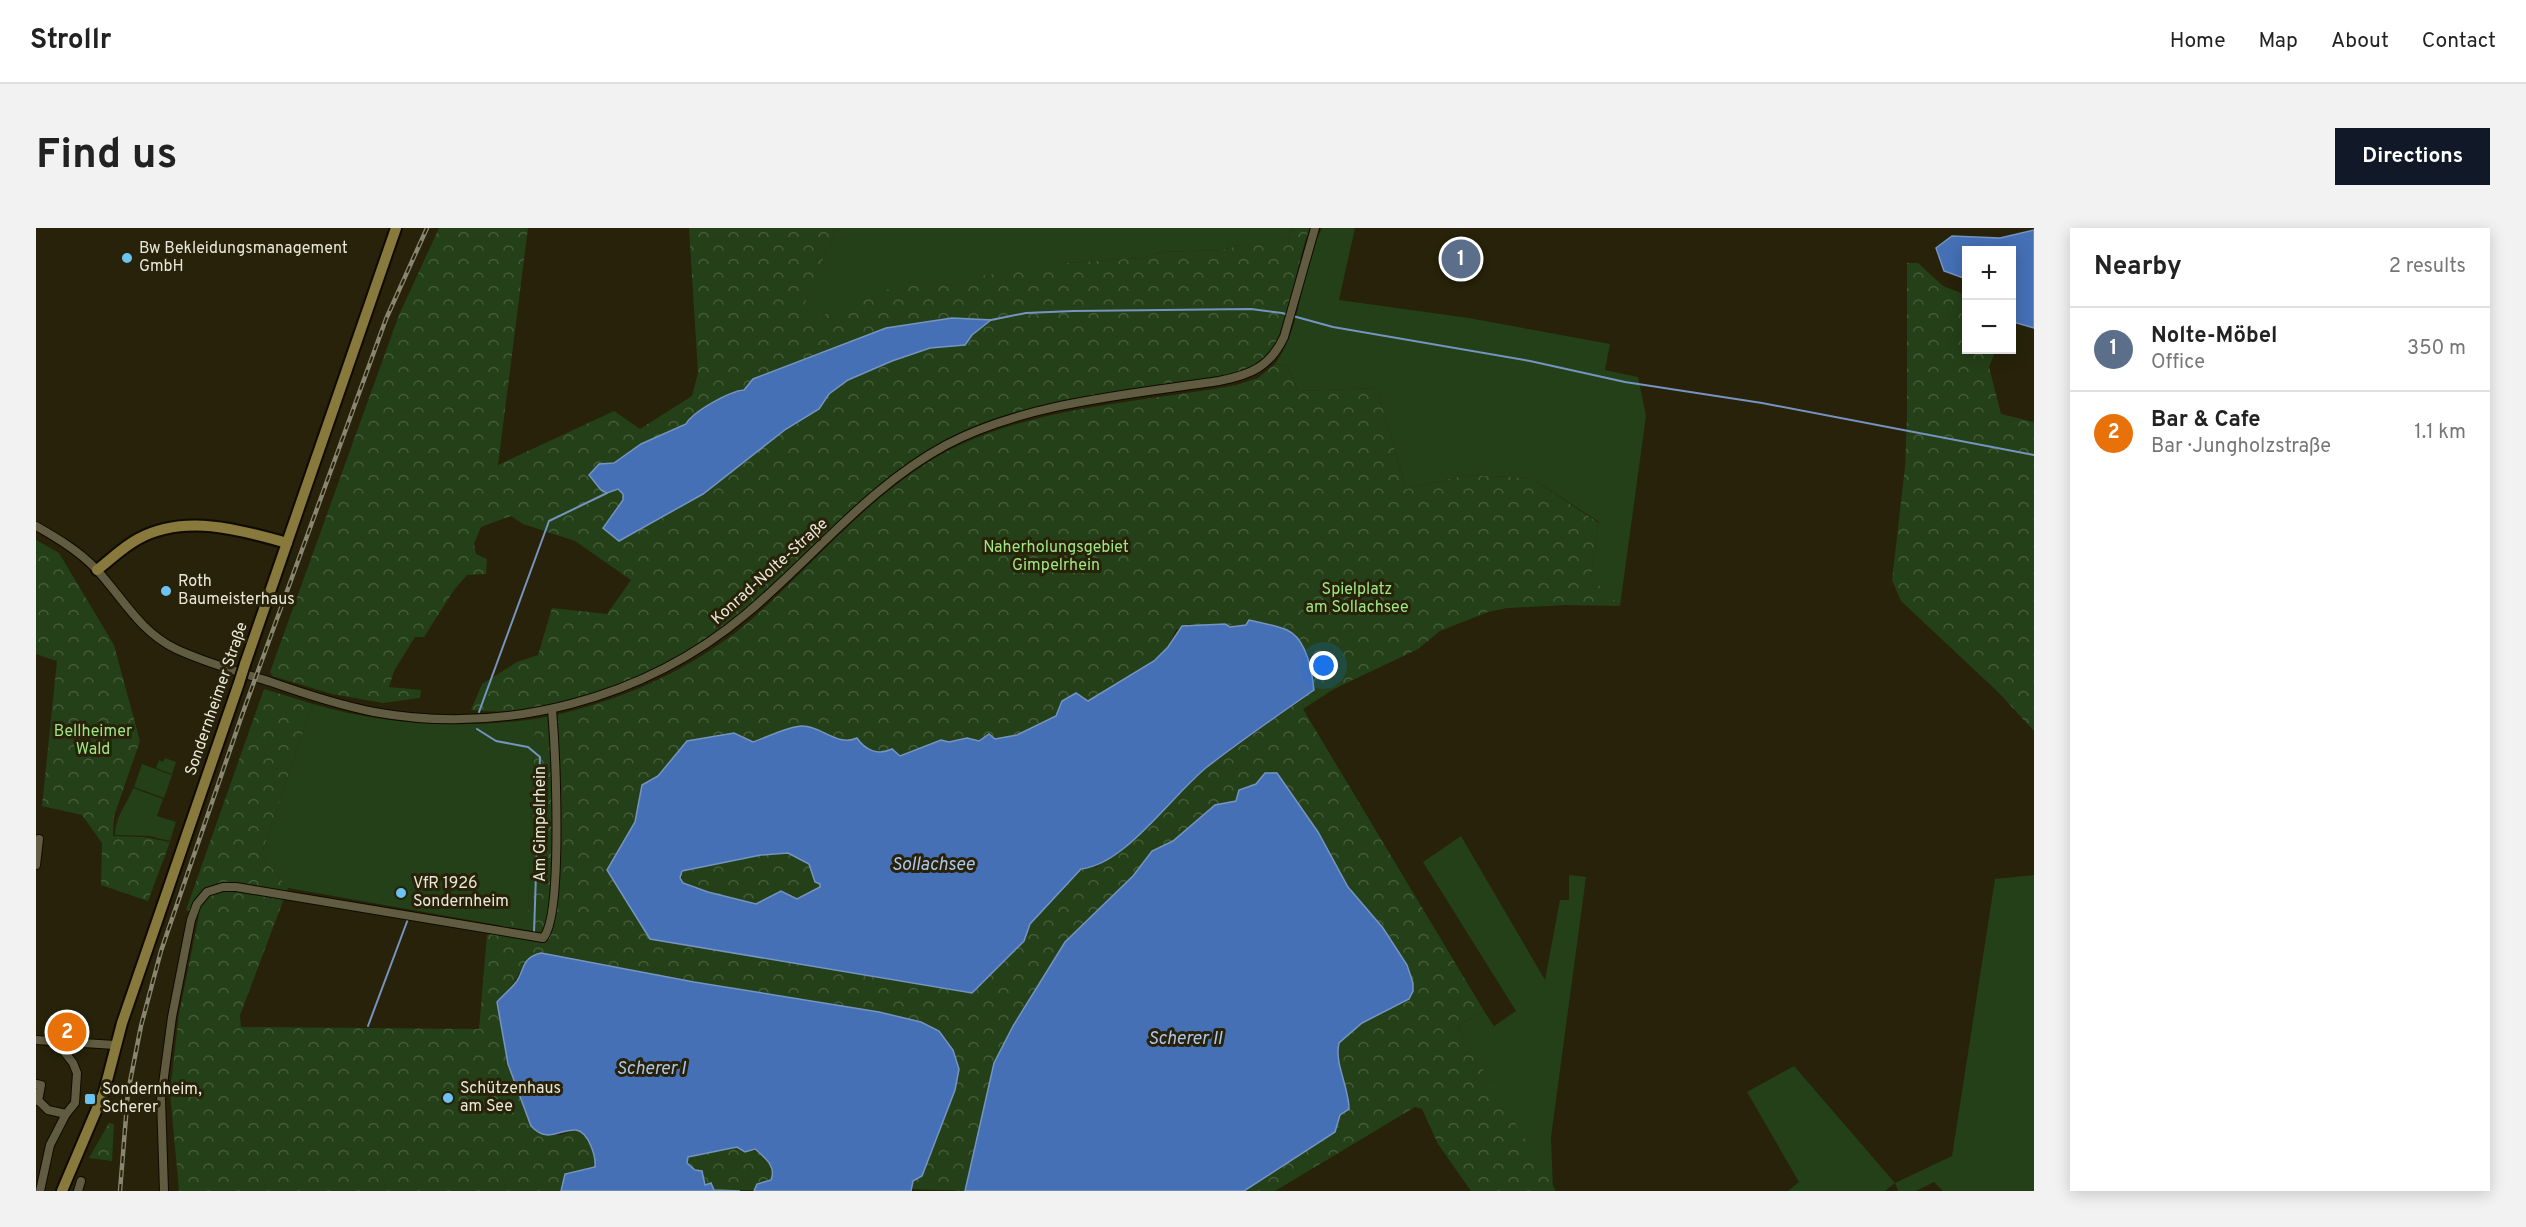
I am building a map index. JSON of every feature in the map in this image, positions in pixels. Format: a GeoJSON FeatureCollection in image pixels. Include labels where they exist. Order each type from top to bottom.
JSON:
{"type":"FeatureCollection","features":[{"type":"Feature","properties":{"kind":"main road","name":"Sondernheimer Straße"},"geometry":{"type":"LineString","coordinates":[[62,1191],[101,1100],[115,1045],[396,228]]}},
{"type":"Feature","properties":{"kind":"main road"},"geometry":{"type":"LineString","coordinates":[[97,570],[136,540],[170,526],[197,525],[223,528],[287,543]]}},
{"type":"Feature","properties":{"kind":"street","name":"Konrad-Nolte-Straße"},"geometry":{"type":"LineString","coordinates":[[36,526],[78,553],[97,570],[136,620],[166,643],[211,663],[323,700],[375,712],[438,719],[500,717],[552,709],[627,686],[667,668],[710,642],[747,613],[875,494],[912,465],[950,443],[997,423],[1035,412],[1246,376],[1271,359],[1278,350],[1315,228]]}},
{"type":"Feature","properties":{"kind":"street","name":"Am Gimpelrhein"},"geometry":{"type":"LineString","coordinates":[[164,1191],[161,1099],[180,973],[191,920],[200,900],[216,888],[236,887],[543,938],[548,929],[553,899],[556,856],[552,709]]}},
{"type":"Feature","properties":{"kind":"street"},"geometry":{"type":"LineString","coordinates":[[36,865],[39,839]]}},
{"type":"Feature","properties":{"kind":"street"},"geometry":{"type":"LineString","coordinates":[[36,1040],[115,1045]]}},
{"type":"Feature","properties":{"kind":"street"},"geometry":{"type":"LineString","coordinates":[[40,1191],[50,1145],[66,1114],[75,1103],[77,1073],[73,1063],[56,1041]]}},
{"type":"Feature","properties":{"kind":"street"},"geometry":{"type":"LineString","coordinates":[[36,1084],[41,1085],[37,1099],[48,1110],[66,1114]]}},
{"type":"Feature","properties":{"kind":"street"},"geometry":{"type":"LineString","coordinates":[[78,1191],[81,1181]]}},
{"type":"Feature","properties":{"kind":"green space"},"geometry":{"type":"Polygon","coordinates":[[[439,228],[528,228],[498,465],[614,411],[640,429],[692,396],[698,373],[689,228],[836,228],[793,332],[864,293],[1066,263],[1142,258],[1161,252],[1222,250],[1240,245],[1288,245],[1292,228],[1310,228],[1285,321],[1269,353],[1258,364],[1244,371],[1219,377],[1044,405],[1010,414],[946,440],[917,457],[890,477],[768,591],[726,625],[692,648],[657,668],[600,692],[553,705],[520,710],[471,710],[482,684],[517,662],[538,655],[552,608],[607,614],[631,580],[575,541],[523,524],[511,516],[481,527],[474,544],[476,554],[487,559],[486,574],[467,575],[454,590],[424,637],[415,637],[394,671],[389,687],[421,690],[420,698],[383,703],[332,694],[272,676],[270,672],[399,315],[439,228]],[[990,321],[793,365],[753,379],[744,390],[735,391],[690,416],[687,424],[641,444],[614,463],[599,464],[607,493],[618,488],[623,493],[623,500],[614,510],[786,429],[819,409],[829,394],[848,380],[930,348],[965,345],[972,335],[990,321]]]}},
{"type":"Feature","properties":{"kind":"green space"},"geometry":{"type":"Polygon","coordinates":[[[836,228],[1292,228],[1288,245],[1240,245],[1222,250],[1161,252],[1142,258],[1066,263],[792,333],[836,228]]]}},
{"type":"Feature","properties":{"kind":"green space"},"geometry":{"type":"Polygon","coordinates":[[[1322,228],[1355,228],[1339,300],[1469,318],[1610,344],[1605,370],[1638,377],[1646,416],[1620,606],[1591,577],[1599,522],[1531,478],[1466,475],[1406,489],[1377,388],[1298,391],[1287,366],[1275,364],[1291,332],[1309,261],[1322,228]]]}},
{"type":"Feature","properties":{"kind":"green space"},"geometry":{"type":"Polygon","coordinates":[[[1907,263],[1918,263],[1943,286],[1962,293],[1962,354],[1994,354],[1989,367],[2001,414],[2034,422],[2034,731],[1998,692],[1901,601],[1892,580],[1905,467],[1907,263]]]}},
{"type":"Feature","properties":{"kind":"green space","name":"Naherholungsgebiet Gimpelrhein"},"geometry":{"type":"Polygon","coordinates":[[[1275,364],[1287,366],[1298,391],[1377,388],[1406,489],[1466,475],[1531,478],[1599,523],[1591,577],[1620,606],[1567,605],[1507,608],[1488,612],[1440,631],[1418,649],[1334,689],[1303,709],[1484,1011],[1457,1026],[1556,1191],[1471,1191],[1438,1144],[1422,1109],[1415,1107],[1275,1191],[1244,1191],[1335,1132],[1335,1124],[1349,1097],[1338,1061],[1339,1043],[1361,1023],[1409,999],[1407,965],[1348,887],[1318,832],[1277,773],[1265,773],[1256,785],[1239,790],[1236,801],[1215,805],[1173,841],[1152,851],[1133,876],[1065,942],[1013,1026],[994,1063],[965,1191],[910,1189],[955,1090],[947,1040],[939,1031],[921,1022],[879,1012],[694,982],[541,953],[534,955],[525,963],[508,989],[538,1133],[560,1135],[576,1130],[588,1141],[595,1162],[595,1167],[572,1172],[561,1185],[561,1191],[179,1191],[170,1092],[179,1014],[199,915],[186,910],[264,689],[313,704],[261,855],[288,888],[240,1015],[241,1027],[479,1029],[487,935],[528,912],[535,719],[597,704],[627,693],[656,681],[711,650],[761,611],[884,494],[930,461],[965,443],[1040,418],[1118,403],[1236,385],[1258,378],[1275,364]],[[1189,624],[1176,630],[1168,647],[1154,661],[1088,701],[1076,693],[1062,701],[1056,716],[1017,735],[979,741],[967,738],[949,742],[941,740],[900,756],[887,751],[870,751],[851,741],[803,726],[753,742],[734,733],[687,741],[658,776],[642,785],[635,821],[607,870],[651,939],[1024,941],[1030,924],[1081,869],[1097,867],[1205,769],[1314,690],[1246,625],[1205,627],[1189,624]]]}},
{"type":"Feature","properties":{"kind":"green space","name":"Bellheimer Wald"},"geometry":{"type":"Polygon","coordinates":[[[36,540],[59,553],[114,645],[140,741],[114,816],[113,836],[143,837],[170,842],[148,901],[101,885],[102,843],[82,815],[42,806],[57,661],[36,654],[36,540]]]}},
{"type":"Feature","properties":{"kind":"green space"},"geometry":{"type":"Polygon","coordinates":[[[313,704],[367,717],[423,723],[479,724],[535,719],[528,913],[503,926],[288,888],[261,855],[313,704]]]}},
{"type":"Feature","properties":{"kind":"green space"},"geometry":{"type":"Polygon","coordinates":[[[165,758],[176,762],[172,774],[156,768],[159,760],[163,762],[165,758]]]}},
{"type":"Feature","properties":{"kind":"green space"},"geometry":{"type":"Polygon","coordinates":[[[142,764],[172,775],[164,798],[134,787],[142,764]]]}},
{"type":"Feature","properties":{"kind":"green space"},"geometry":{"type":"Polygon","coordinates":[[[133,788],[163,799],[157,816],[176,822],[170,841],[149,836],[115,835],[119,816],[133,788]]]}},
{"type":"Feature","properties":{"kind":"green space"},"geometry":{"type":"Polygon","coordinates":[[[1461,836],[1545,980],[1560,900],[1569,900],[1569,875],[1586,877],[1551,1137],[1553,1190],[1457,1026],[1484,1011],[1494,1026],[1516,1011],[1423,862],[1461,836]]]}},
{"type":"Feature","properties":{"kind":"green space"},"geometry":{"type":"Polygon","coordinates":[[[788,853],[809,864],[815,881],[820,884],[820,887],[797,899],[781,891],[756,904],[683,883],[681,872],[761,855],[788,853]]]}},
{"type":"Feature","properties":{"kind":"green space"},"geometry":{"type":"Polygon","coordinates":[[[2034,875],[2034,1191],[1943,1191],[1934,1182],[1916,1191],[1898,1191],[1895,1183],[1952,1156],[1995,879],[2034,875]]]}},
{"type":"Feature","properties":{"kind":"green space"},"geometry":{"type":"Polygon","coordinates":[[[1794,1066],[1895,1183],[1885,1191],[1788,1191],[1799,1182],[1747,1092],[1794,1066]]]}},
{"type":"Feature","properties":{"kind":"green space"},"geometry":{"type":"Polygon","coordinates":[[[109,1123],[114,1124],[112,1161],[89,1158],[109,1123]]]}},
{"type":"Feature","properties":{"kind":"green space"},"geometry":{"type":"Polygon","coordinates":[[[737,1147],[764,1156],[772,1166],[771,1180],[757,1184],[756,1190],[719,1191],[705,1186],[702,1176],[687,1163],[688,1157],[737,1147]]]}},
{"type":"Feature","properties":{"kind":"water"},"geometry":{"type":"Polygon","coordinates":[[[2034,230],[2034,328],[2016,323],[2016,246],[1962,246],[1962,278],[1944,271],[1936,248],[1952,236],[2000,238],[2034,230]]]}},
{"type":"Feature","properties":{"kind":"water"},"geometry":{"type":"Polygon","coordinates":[[[952,318],[991,320],[972,335],[965,345],[930,348],[848,380],[829,394],[819,409],[786,429],[703,494],[619,541],[603,528],[623,500],[623,494],[618,489],[607,493],[601,490],[589,475],[599,464],[614,463],[641,444],[686,424],[712,403],[744,390],[753,379],[886,328],[952,318]]]}},
{"type":"Feature","properties":{"kind":"water","name":"Sollachsee"},"geometry":{"type":"Polygon","coordinates":[[[1249,620],[1273,625],[1294,634],[1307,656],[1314,690],[1207,767],[1147,827],[1115,855],[1098,864],[1081,869],[1030,924],[1024,941],[972,993],[650,939],[607,870],[635,822],[642,785],[658,776],[687,741],[734,733],[753,742],[803,726],[843,740],[857,738],[872,751],[882,752],[892,749],[900,756],[941,740],[949,742],[967,738],[979,741],[989,734],[995,739],[1017,735],[1056,716],[1062,701],[1076,693],[1088,701],[1154,661],[1168,647],[1182,626],[1246,625],[1249,620]],[[788,853],[761,855],[682,871],[680,878],[683,883],[708,892],[756,904],[781,891],[797,899],[820,887],[820,884],[815,882],[809,864],[788,853]]]}},
{"type":"Feature","properties":{"kind":"water","name":"Scherer II"},"geometry":{"type":"Polygon","coordinates":[[[1265,773],[1277,773],[1318,832],[1348,887],[1383,928],[1407,965],[1413,983],[1413,991],[1409,999],[1362,1023],[1339,1043],[1338,1059],[1349,1109],[1340,1115],[1335,1132],[1244,1191],[965,1191],[994,1063],[1013,1026],[1065,942],[1133,876],[1152,851],[1173,841],[1215,805],[1236,801],[1239,790],[1256,784],[1265,773]]]}},
{"type":"Feature","properties":{"kind":"water","name":"Scherer I"},"geometry":{"type":"Polygon","coordinates":[[[541,953],[694,982],[879,1012],[921,1022],[939,1031],[953,1050],[959,1069],[955,1090],[922,1176],[913,1181],[911,1191],[754,1191],[757,1184],[771,1180],[771,1166],[755,1149],[745,1152],[737,1147],[688,1157],[687,1163],[695,1170],[702,1171],[705,1185],[711,1183],[714,1190],[740,1191],[561,1191],[565,1174],[595,1167],[593,1151],[581,1132],[570,1130],[548,1135],[531,1126],[508,1064],[497,1002],[520,977],[524,964],[541,953]]]}},
{"type":"Feature","properties":{"kind":"waterway"},"geometry":{"type":"LineString","coordinates":[[991,320],[1026,313],[1073,311],[1251,309],[1282,313],[1333,327],[1530,361],[1625,382],[1762,403],[2034,455]]}},
{"type":"Feature","properties":{"kind":"waterway"},"geometry":{"type":"LineString","coordinates":[[479,712],[549,521],[607,493]]}},
{"type":"Feature","properties":{"kind":"waterway"},"geometry":{"type":"LineString","coordinates":[[477,729],[496,741],[528,747],[540,757],[534,933]]}},
{"type":"Feature","properties":{"kind":"waterway"},"geometry":{"type":"LineString","coordinates":[[368,1026],[408,919]]}},
{"type":"Feature","properties":{"kind":"railway"},"geometry":{"type":"LineString","coordinates":[[120,1191],[128,1092],[141,1026],[161,951],[242,715],[386,319],[427,228]]}},
{"type":"Feature","properties":{"kind":"place","name":"Bw Bekleidungsmanagement GmbH"},"geometry":{"type":"Point","coordinates":[127,258]}},
{"type":"Feature","properties":{"kind":"place","name":"Nolte-Möbel"},"geometry":{"type":"Point","coordinates":[1461,259]}},
{"type":"Feature","properties":{"kind":"place","name":"Roth Baumeisterhaus"},"geometry":{"type":"Point","coordinates":[166,591]}},
{"type":"Feature","properties":{"kind":"place","name":"VfR 1926 Sondernheim"},"geometry":{"type":"Point","coordinates":[401,893]}},
{"type":"Feature","properties":{"kind":"place","name":"Bar & Cafe"},"geometry":{"type":"Point","coordinates":[67,1032]}},
{"type":"Feature","properties":{"kind":"place","name":"Schützenhaus am See"},"geometry":{"type":"Point","coordinates":[448,1098]}},
{"type":"Feature","properties":{"kind":"place","name":"Sondernheim, Scherer"},"geometry":{"type":"Point","coordinates":[90,1099]}},
{"type":"Feature","properties":{"kind":"park label","name":"Spielplatz am Sollachsee"},"geometry":{"type":"Point","coordinates":[1357,599]}}]}
